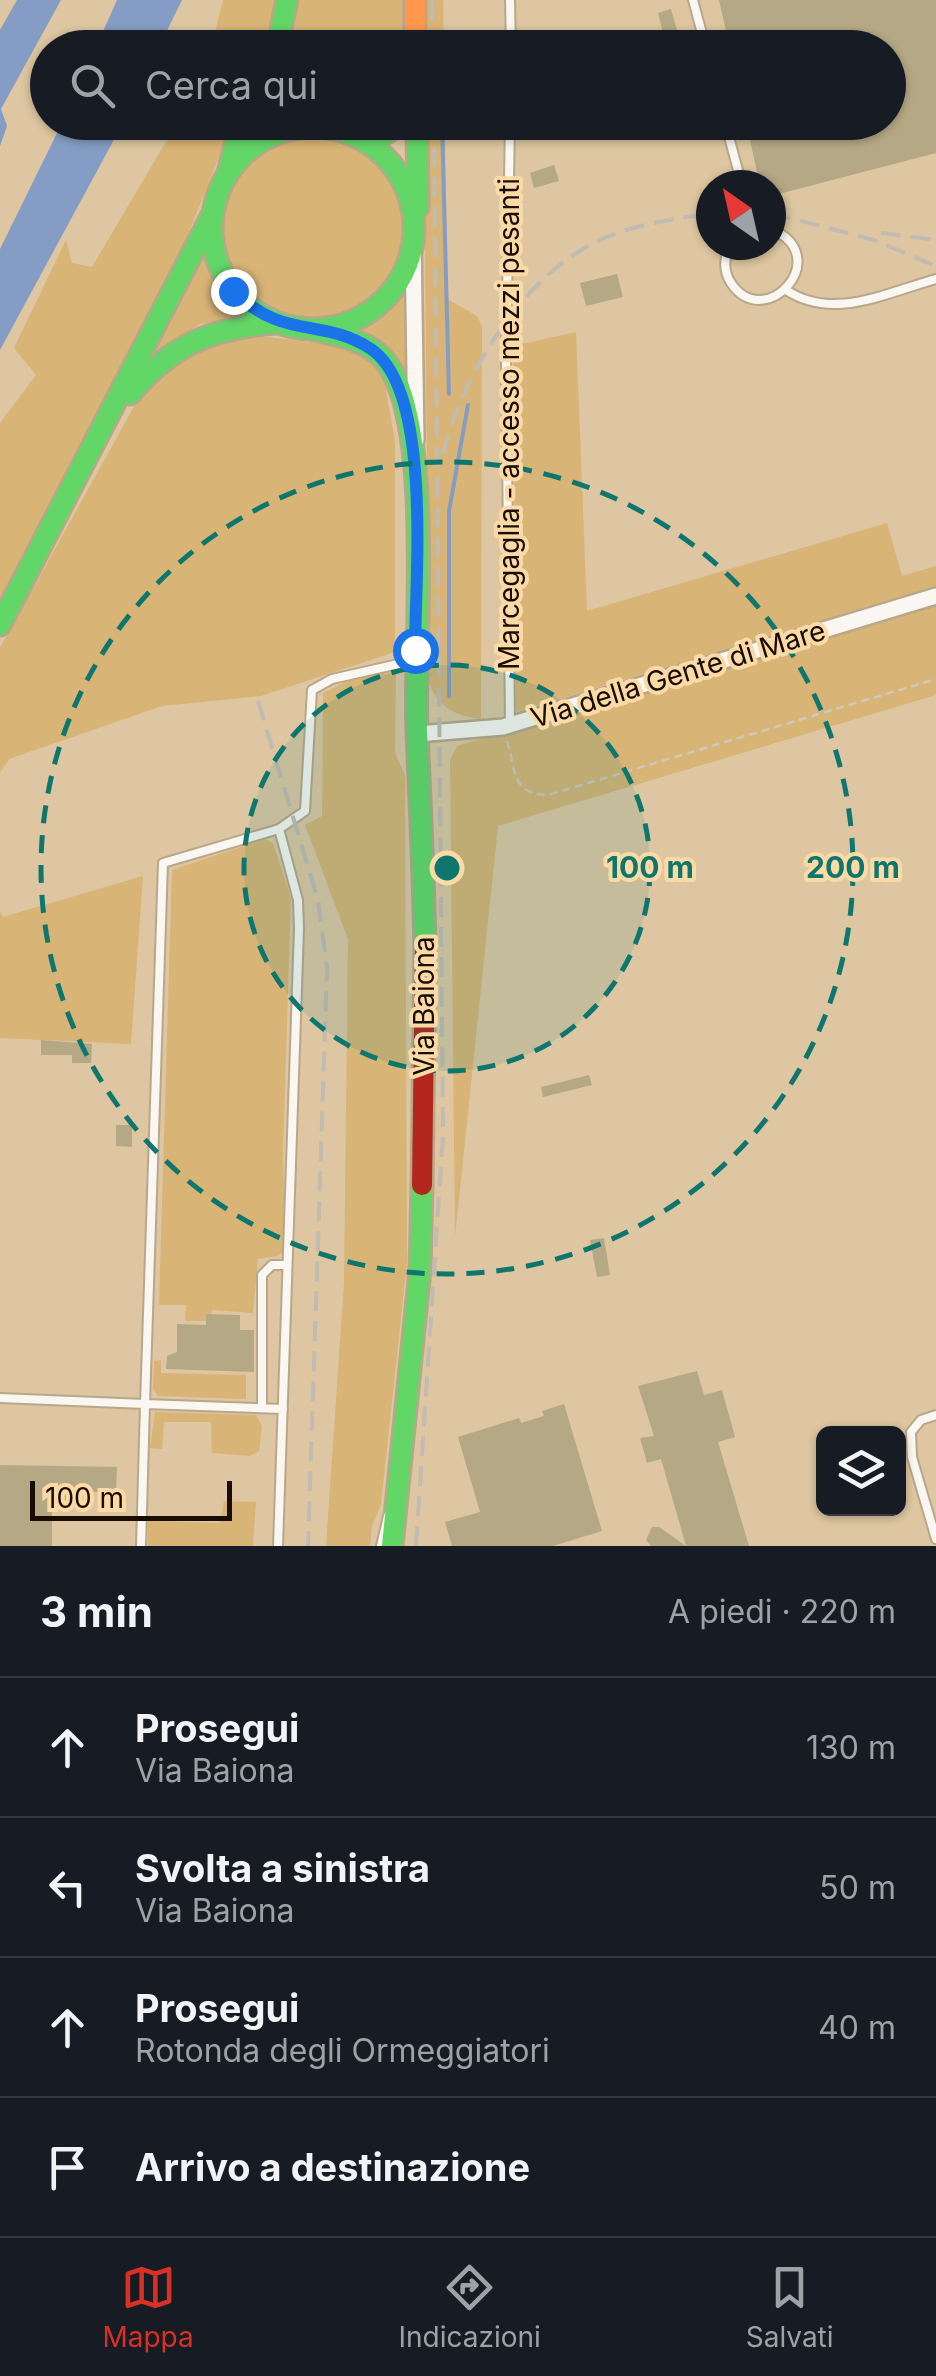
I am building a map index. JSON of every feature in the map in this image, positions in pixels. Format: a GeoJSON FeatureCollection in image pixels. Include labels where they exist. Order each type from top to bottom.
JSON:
{"type":"FeatureCollection","features":[{"type":"Feature","properties":{"kind":"main road"},"geometry":{"type":"LineString","coordinates":[[415,0],[415,30]]}},
{"type":"Feature","properties":{"kind":"main road"},"geometry":{"type":"LineString","coordinates":[[228,173],[228,156],[234,140]]}},
{"type":"Feature","properties":{"kind":"main road"},"geometry":{"type":"LineString","coordinates":[[0,625],[108,423],[212,215],[228,173],[248,150],[264,140]]}},
{"type":"Feature","properties":{"kind":"main road"},"geometry":{"type":"LineString","coordinates":[[108,423],[144,376],[190,337],[222,326],[276,322],[312,329],[340,325],[378,304],[405,269],[414,237],[411,204],[400,176],[382,153],[363,140]]}},
{"type":"Feature","properties":{"kind":"main road","name":"Via Baiona"},"geometry":{"type":"LineString","coordinates":[[414,237],[417,140]]}},
{"type":"Feature","properties":{"kind":"main road"},"geometry":{"type":"LineString","coordinates":[[212,215],[212,242],[219,268],[243,300],[276,322]]}},
{"type":"Feature","properties":{"kind":"main road","name":"Via Baiona"},"geometry":{"type":"LineString","coordinates":[[312,329],[346,337],[386,363],[408,406],[414,464],[417,734],[422,767],[426,998],[420,1270],[392,1546]]}},
{"type":"Feature","properties":{"kind":"street","name":"Via Baiona"},"geometry":{"type":"LineString","coordinates":[[414,237],[419,405],[414,464]]}},
{"type":"Feature","properties":{"kind":"street","name":"Via della Gente di Mare"},"geometry":{"type":"LineString","coordinates":[[417,734],[507,726],[936,596]]}},
{"type":"Feature","properties":{"kind":"lane"},"geometry":{"type":"LineString","coordinates":[[510,0],[511,30]]}},
{"type":"Feature","properties":{"kind":"lane"},"geometry":{"type":"LineString","coordinates":[[693,0],[701,30]]}},
{"type":"Feature","properties":{"kind":"lane","name":"Marcegaglia - accesso mezzi pesanti"},"geometry":{"type":"LineString","coordinates":[[507,726],[510,140]]}},
{"type":"Feature","properties":{"kind":"lane"},"geometry":{"type":"LineString","coordinates":[[730,140],[738,170]]}},
{"type":"Feature","properties":{"kind":"lane"},"geometry":{"type":"LineString","coordinates":[[727,260],[725,270],[736,289],[744,296],[766,299],[786,290],[796,272],[795,251],[786,238]]}},
{"type":"Feature","properties":{"kind":"lane"},"geometry":{"type":"LineString","coordinates":[[786,290],[808,305],[836,306],[936,279]]}},
{"type":"Feature","properties":{"kind":"lane"},"geometry":{"type":"LineString","coordinates":[[141,1546],[163,862],[279,828],[305,811],[312,690],[332,679],[416,660]]}},
{"type":"Feature","properties":{"kind":"lane"},"geometry":{"type":"LineString","coordinates":[[278,1546],[298,900],[279,828]]}},
{"type":"Feature","properties":{"kind":"lane"},"geometry":{"type":"LineString","coordinates":[[262,1406],[262,1275],[272,1266],[287,1265]]}},
{"type":"Feature","properties":{"kind":"lane"},"geometry":{"type":"LineString","coordinates":[[0,1398],[283,1408]]}},
{"type":"Feature","properties":{"kind":"lane"},"geometry":{"type":"LineString","coordinates":[[936,1415],[921,1420],[911,1432],[912,1457],[936,1539]]}},
{"type":"Feature","properties":{"kind":"lane"},"geometry":{"type":"LineString","coordinates":[[380,1546],[382,1528],[396,1499]]}},
{"type":"Feature","properties":{"kind":"path"},"geometry":{"type":"LineString","coordinates":[[0,11],[6,0]]}},
{"type":"Feature","properties":{"kind":"path"},"geometry":{"type":"LineString","coordinates":[[507,726],[517,783],[531,794],[548,795],[936,679]]}},
{"type":"Feature","properties":{"kind":"shaded area"},"geometry":{"type":"Polygon","coordinates":[[[223,0],[278,0],[268,30],[216,30],[223,0]]]}},
{"type":"Feature","properties":{"kind":"shaded area"},"geometry":{"type":"Polygon","coordinates":[[[296,0],[404,0],[405,30],[287,30],[296,0]]]}},
{"type":"Feature","properties":{"kind":"shaded area"},"geometry":{"type":"Polygon","coordinates":[[[423,0],[443,0],[444,30],[423,30],[423,0]]]}},
{"type":"Feature","properties":{"kind":"shaded area"},"geometry":{"type":"Polygon","coordinates":[[[167,140],[226,140],[174,269],[0,605],[0,423],[36,375],[14,348],[66,240],[72,263],[92,267],[167,140]]]}},
{"type":"Feature","properties":{"kind":"shaded area"},"geometry":{"type":"Polygon","coordinates":[[[287,140],[337,140],[363,151],[388,176],[401,209],[401,245],[388,278],[363,303],[330,316],[294,316],[261,303],[236,278],[223,245],[223,209],[236,176],[261,151],[287,140]]]}},
{"type":"Feature","properties":{"kind":"shaded area"},"geometry":{"type":"Polygon","coordinates":[[[424,140],[445,140],[447,293],[449,300],[477,316],[482,326],[481,719],[449,709],[429,683],[424,140]]]}},
{"type":"Feature","properties":{"kind":"shaded area"},"geometry":{"type":"Polygon","coordinates":[[[203,238],[221,282],[254,317],[200,324],[152,354],[203,238]]]}},
{"type":"Feature","properties":{"kind":"shaded area"},"geometry":{"type":"Polygon","coordinates":[[[403,280],[408,377],[385,351],[346,330],[379,310],[403,280]]]}},
{"type":"Feature","properties":{"kind":"shaded area"},"geometry":{"type":"Polygon","coordinates":[[[522,310],[522,344],[576,332],[587,611],[887,523],[902,576],[936,566],[936,586],[516,712],[513,318],[522,310]]]}},
{"type":"Feature","properties":{"kind":"shaded area"},"geometry":{"type":"Polygon","coordinates":[[[250,335],[347,346],[366,357],[384,378],[395,441],[395,652],[261,696],[162,706],[9,759],[0,773],[0,648],[147,383],[192,345],[250,335]]]}},
{"type":"Feature","properties":{"kind":"shaded area"},"geometry":{"type":"Polygon","coordinates":[[[936,603],[936,695],[498,826],[455,1237],[450,760],[457,746],[936,603]]]}},
{"type":"Feature","properties":{"kind":"shaded area"},"geometry":{"type":"Polygon","coordinates":[[[396,670],[395,752],[405,776],[407,1262],[381,1504],[372,1526],[370,1546],[326,1546],[344,1283],[348,939],[305,825],[322,816],[323,693],[352,679],[396,670]]]}},
{"type":"Feature","properties":{"kind":"shaded area"},"geometry":{"type":"Polygon","coordinates":[[[265,839],[273,843],[291,898],[283,1150],[285,1249],[278,1256],[258,1259],[253,1313],[212,1310],[210,1321],[185,1321],[186,1305],[159,1305],[172,870],[265,839]]]}},
{"type":"Feature","properties":{"kind":"shaded area"},"geometry":{"type":"Polygon","coordinates":[[[143,876],[131,1044],[0,1038],[0,911],[3,917],[143,876]]]}},
{"type":"Feature","properties":{"kind":"shaded area"},"geometry":{"type":"Polygon","coordinates":[[[161,1360],[161,1373],[246,1375],[246,1399],[158,1396],[153,1389],[154,1361],[161,1360]]]}},
{"type":"Feature","properties":{"kind":"shaded area"},"geometry":{"type":"Polygon","coordinates":[[[155,1412],[256,1415],[262,1426],[259,1451],[250,1456],[212,1453],[211,1422],[164,1422],[162,1449],[150,1448],[155,1412]]]}},
{"type":"Feature","properties":{"kind":"shaded area"},"geometry":{"type":"Polygon","coordinates":[[[224,1501],[256,1502],[253,1546],[148,1546],[148,1517],[158,1517],[157,1521],[220,1523],[224,1501]]]}},
{"type":"Feature","properties":{"kind":"water"},"geometry":{"type":"Polygon","coordinates":[[[17,0],[61,0],[44,30],[30,30],[30,56],[1,109],[7,126],[0,146],[0,30],[17,0]]]}},
{"type":"Feature","properties":{"kind":"water"},"geometry":{"type":"Polygon","coordinates":[[[117,0],[182,0],[167,30],[104,30],[117,0]]]}},
{"type":"Feature","properties":{"kind":"water"},"geometry":{"type":"Polygon","coordinates":[[[54,140],[114,140],[0,350],[0,249],[54,140]]]}},
{"type":"Feature","properties":{"kind":"building"},"geometry":{"type":"Polygon","coordinates":[[[719,0],[936,0],[936,153],[786,192],[786,170],[757,170],[750,140],[906,140],[906,30],[726,30],[719,0]]]}},
{"type":"Feature","properties":{"kind":"building"},"geometry":{"type":"Polygon","coordinates":[[[671,9],[677,30],[662,30],[658,13],[671,9]]]}},
{"type":"Feature","properties":{"kind":"building"},"geometry":{"type":"Polygon","coordinates":[[[554,165],[559,181],[534,188],[530,173],[554,165]]]}},
{"type":"Feature","properties":{"kind":"building"},"geometry":{"type":"Polygon","coordinates":[[[617,274],[623,297],[586,306],[580,283],[617,274]]]}},
{"type":"Feature","properties":{"kind":"building"},"geometry":{"type":"Polygon","coordinates":[[[41,1040],[92,1044],[91,1063],[72,1063],[72,1055],[41,1055],[41,1040]]]}},
{"type":"Feature","properties":{"kind":"building"},"geometry":{"type":"Polygon","coordinates":[[[589,1075],[592,1085],[543,1097],[541,1087],[589,1075]]]}},
{"type":"Feature","properties":{"kind":"building"},"geometry":{"type":"Polygon","coordinates":[[[116,1125],[132,1125],[132,1147],[116,1146],[116,1125]]]}},
{"type":"Feature","properties":{"kind":"building"},"geometry":{"type":"Polygon","coordinates":[[[604,1238],[610,1275],[597,1277],[590,1240],[604,1238]]]}},
{"type":"Feature","properties":{"kind":"building"},"geometry":{"type":"Polygon","coordinates":[[[206,1314],[240,1315],[240,1330],[254,1330],[254,1372],[166,1369],[167,1356],[177,1352],[177,1324],[206,1325],[206,1314]]]}},
{"type":"Feature","properties":{"kind":"building"},"geometry":{"type":"Polygon","coordinates":[[[697,1371],[704,1395],[722,1390],[735,1437],[718,1442],[749,1546],[686,1546],[661,1459],[647,1463],[640,1438],[654,1436],[638,1386],[697,1371]]]}},
{"type":"Feature","properties":{"kind":"building"},"geometry":{"type":"Polygon","coordinates":[[[564,1404],[602,1531],[553,1546],[452,1546],[445,1522],[480,1512],[458,1437],[519,1418],[521,1423],[544,1416],[542,1411],[564,1404]]]}},
{"type":"Feature","properties":{"kind":"building"},"geometry":{"type":"Polygon","coordinates":[[[0,1465],[117,1467],[116,1492],[80,1492],[80,1504],[52,1504],[52,1546],[0,1546],[0,1465]]]}},
{"type":"Feature","properties":{"kind":"building"},"geometry":{"type":"Polygon","coordinates":[[[652,1527],[659,1527],[686,1546],[651,1546],[646,1540],[652,1527]]]}},
{"type":"Feature","properties":{"kind":"waterway"},"geometry":{"type":"LineString","coordinates":[[442,140],[449,394]]}},
{"type":"Feature","properties":{"kind":"waterway"},"geometry":{"type":"LineString","coordinates":[[449,696],[449,511],[468,405]]}},
{"type":"Feature","properties":{"kind":"railway"},"geometry":{"type":"LineString","coordinates":[[432,0],[433,30]]}},
{"type":"Feature","properties":{"kind":"railway"},"geometry":{"type":"LineString","coordinates":[[416,1546],[443,1135],[434,140]]}},
{"type":"Feature","properties":{"kind":"railway"},"geometry":{"type":"LineString","coordinates":[[443,454],[467,387],[506,322],[530,292],[587,246],[620,232],[696,216]]}},
{"type":"Feature","properties":{"kind":"railway"},"geometry":{"type":"LineString","coordinates":[[786,217],[874,240],[936,266]]}},
{"type":"Feature","properties":{"kind":"railway"},"geometry":{"type":"LineString","coordinates":[[881,233],[936,240]]}},
{"type":"Feature","properties":{"kind":"railway"},"geometry":{"type":"LineString","coordinates":[[258,701],[318,900],[327,968],[308,1546]]}},
{"type":"Feature","properties":{"kind":"traffic: fast"},"geometry":{"type":"LineString","coordinates":[[281,30],[287,0]]}},
{"type":"Feature","properties":{"kind":"traffic: fast"},"geometry":{"type":"LineString","coordinates":[[228,173],[236,140]]}},
{"type":"Feature","properties":{"kind":"traffic: fast"},"geometry":{"type":"LineString","coordinates":[[265,140],[229,172],[214,208],[212,228],[214,248],[229,284],[257,312],[293,327],[313,329],[333,327],[369,312],[397,284],[412,248],[414,228]]}},
{"type":"Feature","properties":{"kind":"traffic: fast"},"geometry":{"type":"LineString","coordinates":[[361,140],[397,172],[412,208],[414,228]]}},
{"type":"Feature","properties":{"kind":"traffic: fast"},"geometry":{"type":"LineString","coordinates":[[417,140],[418,207]]}},
{"type":"Feature","properties":{"kind":"traffic: fast"},"geometry":{"type":"LineString","coordinates":[[0,625],[211,217]]}},
{"type":"Feature","properties":{"kind":"traffic: fast"},"geometry":{"type":"LineString","coordinates":[[130,394],[162,363],[195,342],[232,329],[276,323]]}},
{"type":"Feature","properties":{"kind":"traffic: fast"},"geometry":{"type":"LineString","coordinates":[[311,329],[371,348],[386,362],[401,393],[411,435],[418,539],[417,731],[425,952]]}},
{"type":"Feature","properties":{"kind":"traffic: fast"},"geometry":{"type":"LineString","coordinates":[[392,1546],[420,1270],[422,1185]]}},
{"type":"Feature","properties":{"kind":"traffic: slow"},"geometry":{"type":"LineString","coordinates":[[415,0],[415,30]]}},
{"type":"Feature","properties":{"kind":"traffic: jam"},"geometry":{"type":"LineString","coordinates":[[422,1185],[425,952]]}},
{"type":"Feature","properties":{"kind":"route"},"geometry":{"type":"LineString","coordinates":[[233,291],[252,310],[276,322],[346,337],[371,350],[386,363],[399,383],[408,406],[414,464],[415,650]]}}]}
